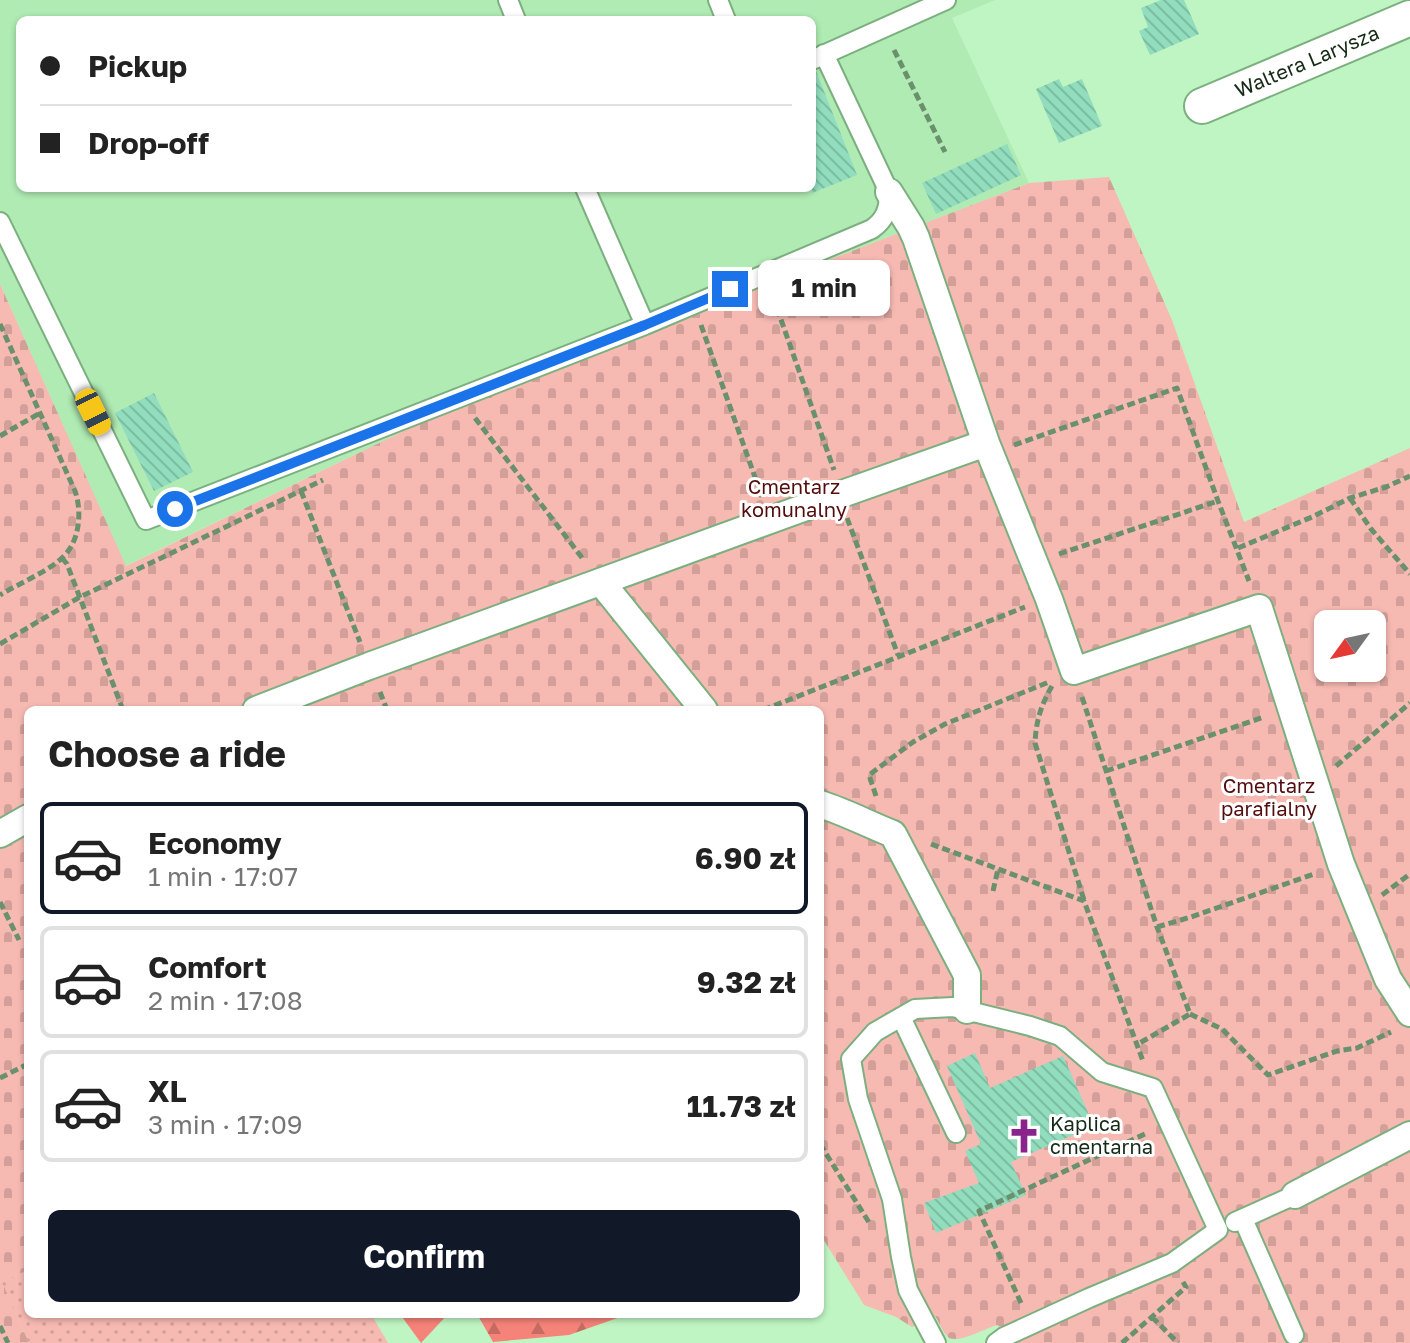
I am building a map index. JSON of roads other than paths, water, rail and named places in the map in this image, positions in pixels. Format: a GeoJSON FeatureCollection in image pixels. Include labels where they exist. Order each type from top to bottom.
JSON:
{"type":"FeatureCollection","features":[{"type":"Feature","properties":{"kind":"street","name":"Waltera Larysza"},"geometry":{"type":"LineString","coordinates":[[1202,106],[1410,18]]}},
{"type":"Feature","properties":{"kind":"street"},"geometry":{"type":"LineString","coordinates":[[889,192],[916,238],[988,449],[1049,599],[1074,671],[1259,608],[1331,837],[1404,1021]]}},
{"type":"Feature","properties":{"kind":"street"},"geometry":{"type":"LineString","coordinates":[[266,706],[840,494],[988,449]]}},
{"type":"Feature","properties":{"kind":"street"},"geometry":{"type":"LineString","coordinates":[[601,582],[701,706]]}},
{"type":"Feature","properties":{"kind":"street"},"geometry":{"type":"LineString","coordinates":[[824,805],[856,816],[893,834],[967,975],[967,1010]]}},
{"type":"Feature","properties":{"kind":"street"},"geometry":{"type":"LineString","coordinates":[[0,834],[24,820]]}},
{"type":"Feature","properties":{"kind":"street"},"geometry":{"type":"LineString","coordinates":[[1295,1195],[1410,1135]]}},
{"type":"Feature","properties":{"kind":"lane"},"geometry":{"type":"LineString","coordinates":[[0,222],[146,520],[645,325],[872,229],[886,214],[889,192],[818,57],[946,0]]}},
{"type":"Feature","properties":{"kind":"lane"},"geometry":{"type":"LineString","coordinates":[[587,192],[645,325]]}},
{"type":"Feature","properties":{"kind":"lane"},"geometry":{"type":"LineString","coordinates":[[936,1343],[908,1290],[892,1199],[858,1099],[851,1059],[875,1032],[915,1009],[953,1007],[1030,1026],[1060,1036],[1102,1072],[1153,1088],[1218,1230]]}},
{"type":"Feature","properties":{"kind":"lane"},"geometry":{"type":"LineString","coordinates":[[901,1017],[956,1133]]}},
{"type":"Feature","properties":{"kind":"lane"},"geometry":{"type":"LineString","coordinates":[[1000,1340],[1172,1263],[1218,1230],[1295,1195]]}},
{"type":"Feature","properties":{"kind":"lane"},"geometry":{"type":"LineString","coordinates":[[1243,1219],[1294,1335]]}},
{"type":"Feature","properties":{"kind":"place","name":"Kaplica cmentarna"},"geometry":{"type":"Point","coordinates":[1024,1136]}},
{"type":"Feature","properties":{"kind":"park label","name":"Cmentarz komunalny"},"geometry":{"type":"Point","coordinates":[794,498]}},
{"type":"Feature","properties":{"kind":"park label","name":"Cmentarz parafialny"},"geometry":{"type":"Point","coordinates":[1269,798]}}]}
